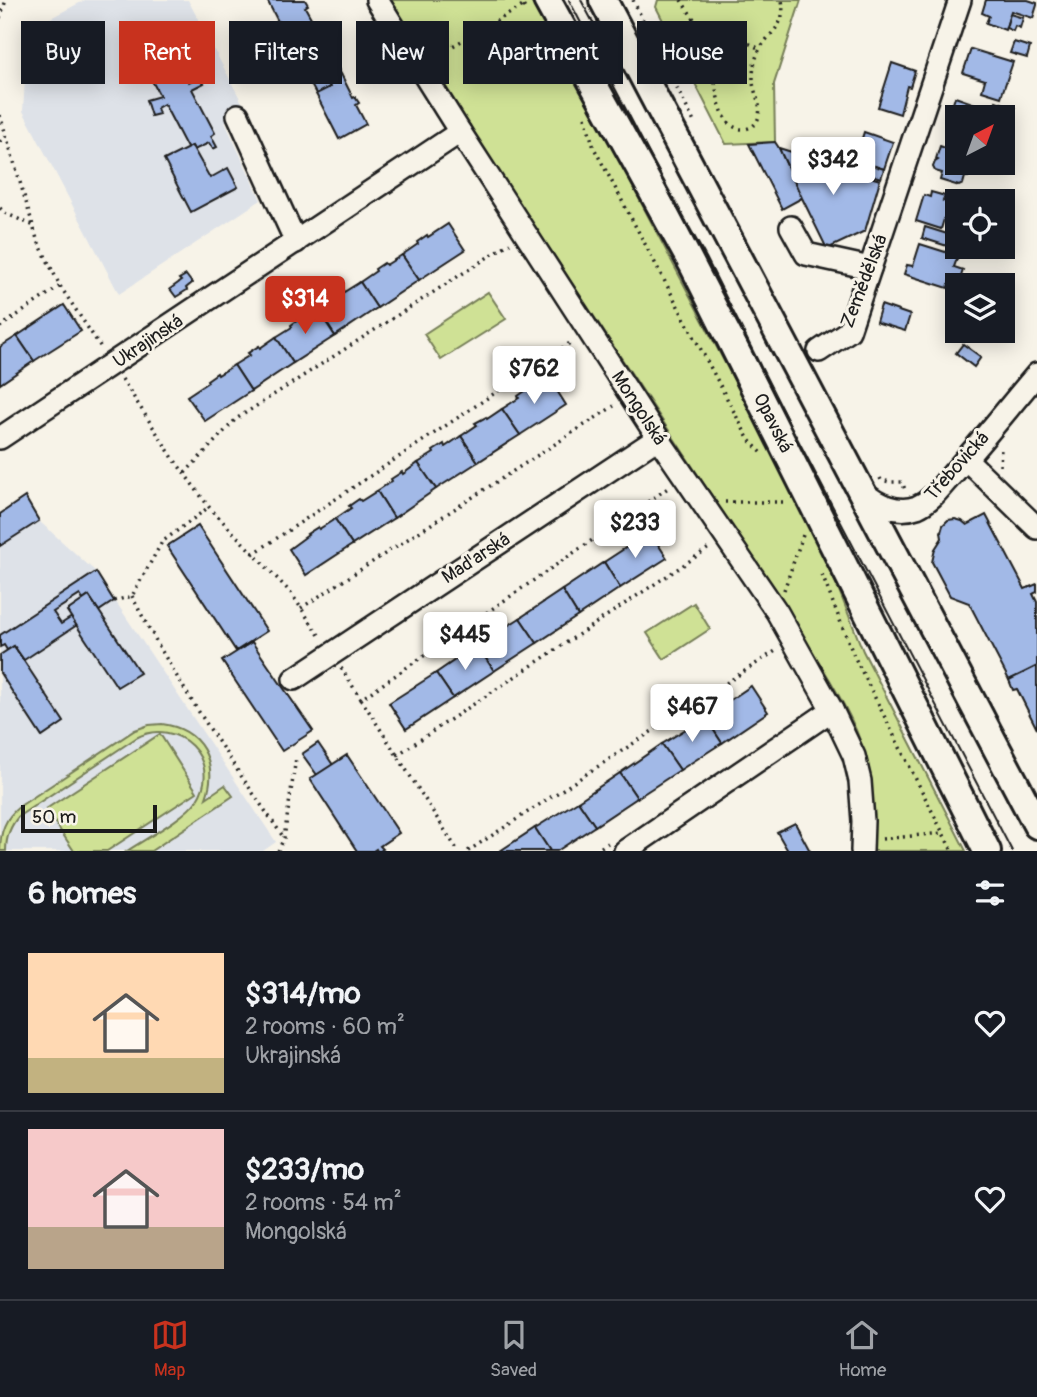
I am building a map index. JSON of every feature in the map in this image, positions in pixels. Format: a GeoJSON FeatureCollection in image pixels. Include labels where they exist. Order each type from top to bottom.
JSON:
{"type":"FeatureCollection","features":[{"type":"Feature","properties":{"kind":"main road"},"geometry":{"type":"LineString","coordinates":[[603,0],[867,479],[1037,825]]}},
{"type":"Feature","properties":{"kind":"main road","name":"Opavská"},"geometry":{"type":"LineString","coordinates":[[535,3],[693,265],[987,851]]}},
{"type":"Feature","properties":{"kind":"street","name":"Mongolská"},"geometry":{"type":"LineString","coordinates":[[377,0],[390,21]]}},
{"type":"Feature","properties":{"kind":"street","name":"Zemědělská"},"geometry":{"type":"LineString","coordinates":[[819,351],[849,331],[960,0]]}},
{"type":"Feature","properties":{"kind":"street","name":"Mongolská"},"geometry":{"type":"LineString","coordinates":[[429,84],[659,438],[776,612],[832,710],[854,756],[860,781],[862,845]]}},
{"type":"Feature","properties":{"kind":"street"},"geometry":{"type":"LineString","coordinates":[[238,115],[296,242]]}},
{"type":"Feature","properties":{"kind":"street","name":"Ukrajinská"},"geometry":{"type":"LineString","coordinates":[[0,438],[460,132]]}},
{"type":"Feature","properties":{"kind":"street"},"geometry":{"type":"LineString","coordinates":[[791,227],[806,254],[870,268]]}},
{"type":"Feature","properties":{"kind":"street","name":"Třebovická"},"geometry":{"type":"LineString","coordinates":[[867,479],[870,499],[885,507],[917,507],[932,497],[1037,373]]}},
{"type":"Feature","properties":{"kind":"street","name":"Maďarská"},"geometry":{"type":"LineString","coordinates":[[294,679],[659,438]]}},
{"type":"Feature","properties":{"kind":"street"},"geometry":{"type":"LineString","coordinates":[[966,459],[1037,528]]}},
{"type":"Feature","properties":{"kind":"street"},"geometry":{"type":"LineString","coordinates":[[625,851],[832,710]]}},
{"type":"Feature","properties":{"kind":"path"},"geometry":{"type":"LineString","coordinates":[[0,18],[6,0]]}},
{"type":"Feature","properties":{"kind":"path"},"geometry":{"type":"LineString","coordinates":[[681,0],[694,21]]}},
{"type":"Feature","properties":{"kind":"path"},"geometry":{"type":"LineString","coordinates":[[715,84],[720,108],[727,122],[737,129],[748,129],[755,124],[760,114],[752,83],[754,64],[760,49],[781,22],[782,0]]}},
{"type":"Feature","properties":{"kind":"path"},"geometry":{"type":"LineString","coordinates":[[449,49],[535,3]]}},
{"type":"Feature","properties":{"kind":"path"},"geometry":{"type":"LineString","coordinates":[[747,44],[760,49]]}},
{"type":"Feature","properties":{"kind":"path"},"geometry":{"type":"LineString","coordinates":[[583,114],[594,148],[710,367],[749,440],[766,457]]}},
{"type":"Feature","properties":{"kind":"path"},"geometry":{"type":"LineString","coordinates":[[0,116],[37,239],[60,286],[209,507],[291,593],[458,851]]}},
{"type":"Feature","properties":{"kind":"path"},"geometry":{"type":"LineString","coordinates":[[0,142],[6,136]]}},
{"type":"Feature","properties":{"kind":"path"},"geometry":{"type":"LineString","coordinates":[[0,208],[34,226]]}},
{"type":"Feature","properties":{"kind":"path"},"geometry":{"type":"LineString","coordinates":[[184,473],[236,419],[514,240]]}},
{"type":"Feature","properties":{"kind":"path"},"geometry":{"type":"LineString","coordinates":[[0,327],[60,286]]}},
{"type":"Feature","properties":{"kind":"path"},"geometry":{"type":"LineString","coordinates":[[253,554],[577,338]]}},
{"type":"Feature","properties":{"kind":"path"},"geometry":{"type":"LineString","coordinates":[[301,608],[619,402]]}},
{"type":"Feature","properties":{"kind":"path"},"geometry":{"type":"LineString","coordinates":[[867,479],[902,482],[906,494]]}},
{"type":"Feature","properties":{"kind":"path"},"geometry":{"type":"LineString","coordinates":[[361,699],[675,484]]}},
{"type":"Feature","properties":{"kind":"path"},"geometry":{"type":"LineString","coordinates":[[702,502],[791,502]]}},
{"type":"Feature","properties":{"kind":"path"},"geometry":{"type":"LineString","coordinates":[[114,601],[132,596],[162,542],[209,507]]}},
{"type":"Feature","properties":{"kind":"path"},"geometry":{"type":"LineString","coordinates":[[776,612],[804,530],[809,542]]}},
{"type":"Feature","properties":{"kind":"path"},"geometry":{"type":"LineString","coordinates":[[397,755],[725,537]]}},
{"type":"Feature","properties":{"kind":"path"},"geometry":{"type":"LineString","coordinates":[[819,568],[854,656],[952,851]]}},
{"type":"Feature","properties":{"kind":"path"},"geometry":{"type":"LineString","coordinates":[[132,596],[154,640],[240,775],[284,838]]}},
{"type":"Feature","properties":{"kind":"path"},"geometry":{"type":"LineString","coordinates":[[468,851],[783,646]]}},
{"type":"Feature","properties":{"kind":"path"},"geometry":{"type":"LineString","coordinates":[[278,851],[284,838],[296,758]]}},
{"type":"Feature","properties":{"kind":"path"},"geometry":{"type":"LineString","coordinates":[[862,845],[880,839],[942,833]]}},
{"type":"Feature","properties":{"kind":"shaded area"},"geometry":{"type":"Polygon","coordinates":[[[85,0],[188,0],[199,21],[119,21],[119,84],[215,84],[215,51],[229,78],[229,84],[232,84],[246,110],[225,122],[261,200],[119,294],[23,111],[25,84],[105,84],[105,21],[45,21],[85,0]]]}},
{"type":"Feature","properties":{"kind":"shaded area"},"geometry":{"type":"Polygon","coordinates":[[[25,497],[39,521],[96,572],[276,842],[263,851],[0,851],[0,514],[25,497]]]}},
{"type":"Feature","properties":{"kind":"green space"},"geometry":{"type":"Polygon","coordinates":[[[386,0],[533,0],[544,21],[463,21],[463,84],[578,84],[804,514],[863,651],[966,851],[872,851],[874,817],[868,766],[857,733],[836,691],[737,534],[441,84],[449,84],[449,21],[400,21],[386,0]]]}},
{"type":"Feature","properties":{"kind":"green space"},"geometry":{"type":"Polygon","coordinates":[[[658,0],[801,0],[774,84],[775,142],[726,144],[695,84],[747,84],[747,21],[663,21],[656,7],[658,0]]]}},
{"type":"Feature","properties":{"kind":"green space"},"geometry":{"type":"Polygon","coordinates":[[[488,292],[506,319],[441,360],[424,334],[488,292]]]}},
{"type":"Feature","properties":{"kind":"green space"},"geometry":{"type":"Polygon","coordinates":[[[694,603],[710,629],[664,659],[647,633],[694,603]]]}},
{"type":"Feature","properties":{"kind":"green space"},"geometry":{"type":"Polygon","coordinates":[[[162,724],[187,733],[204,749],[210,772],[206,798],[225,785],[233,796],[151,851],[127,851],[192,807],[204,785],[204,770],[200,757],[192,746],[180,737],[151,733],[136,738],[19,816],[9,832],[6,851],[0,851],[4,826],[20,806],[135,730],[162,724]]]}},
{"type":"Feature","properties":{"kind":"green space"},"geometry":{"type":"Polygon","coordinates":[[[160,734],[197,792],[107,851],[74,851],[46,809],[160,734]]]}},
{"type":"Feature","properties":{"kind":"building"},"geometry":{"type":"Polygon","coordinates":[[[267,0],[305,0],[308,5],[305,7],[313,21],[278,21],[267,0]]]}},
{"type":"Feature","properties":{"kind":"building"},"geometry":{"type":"Polygon","coordinates":[[[986,0],[1028,0],[1037,5],[1033,18],[1011,11],[1005,30],[986,23],[989,16],[982,13],[986,0]]]}},
{"type":"Feature","properties":{"kind":"building"},"geometry":{"type":"Polygon","coordinates":[[[1010,14],[1023,18],[1020,28],[1015,26],[1013,31],[1006,28],[1010,14]]]}},
{"type":"Feature","properties":{"kind":"building"},"geometry":{"type":"Polygon","coordinates":[[[1014,42],[1030,47],[1027,58],[1010,53],[1014,42]]]}},
{"type":"Feature","properties":{"kind":"building"},"geometry":{"type":"Polygon","coordinates":[[[971,49],[1013,62],[1001,97],[982,91],[985,80],[963,73],[971,49]]]}},
{"type":"Feature","properties":{"kind":"building"},"geometry":{"type":"Polygon","coordinates":[[[892,63],[915,71],[910,87],[907,86],[900,114],[878,107],[892,63]]]}},
{"type":"Feature","properties":{"kind":"building"},"geometry":{"type":"Polygon","coordinates":[[[342,76],[353,98],[359,103],[356,105],[366,124],[339,139],[316,94],[330,87],[328,84],[342,84],[342,76]]]}},
{"type":"Feature","properties":{"kind":"building"},"geometry":{"type":"Polygon","coordinates":[[[154,84],[202,84],[192,89],[215,133],[211,136],[217,147],[213,149],[209,143],[194,150],[192,146],[187,148],[164,104],[157,108],[159,114],[151,116],[146,100],[160,96],[154,84]]]}},
{"type":"Feature","properties":{"kind":"building"},"geometry":{"type":"Polygon","coordinates":[[[311,84],[328,84],[330,87],[316,94],[311,84]]]}},
{"type":"Feature","properties":{"kind":"building"},"geometry":{"type":"Polygon","coordinates":[[[955,97],[978,105],[953,105],[955,97]]]}},
{"type":"Feature","properties":{"kind":"building"},"geometry":{"type":"Polygon","coordinates":[[[864,132],[893,142],[884,169],[855,160],[864,132]]]}},
{"type":"Feature","properties":{"kind":"building"},"geometry":{"type":"Polygon","coordinates":[[[775,142],[802,198],[782,209],[749,144],[775,142]]]}},
{"type":"Feature","properties":{"kind":"building"},"geometry":{"type":"Polygon","coordinates":[[[192,146],[210,178],[228,168],[238,187],[191,212],[164,160],[192,146]]]}},
{"type":"Feature","properties":{"kind":"building"},"geometry":{"type":"Polygon","coordinates":[[[940,146],[945,148],[945,175],[968,175],[963,184],[959,186],[940,180],[942,173],[935,171],[933,167],[938,160],[936,159],[940,146]]]}},
{"type":"Feature","properties":{"kind":"building"},"geometry":{"type":"Polygon","coordinates":[[[779,148],[880,180],[865,231],[827,249],[779,148]]]}},
{"type":"Feature","properties":{"kind":"building"},"geometry":{"type":"Polygon","coordinates":[[[868,164],[884,169],[881,178],[865,173],[868,164]]]}},
{"type":"Feature","properties":{"kind":"building"},"geometry":{"type":"Polygon","coordinates":[[[931,192],[945,196],[945,216],[941,229],[916,221],[924,195],[930,197],[931,192]]]}},
{"type":"Feature","properties":{"kind":"building"},"geometry":{"type":"Polygon","coordinates":[[[448,224],[465,250],[419,280],[402,255],[427,235],[428,237],[448,224]]]}},
{"type":"Feature","properties":{"kind":"building"},"geometry":{"type":"Polygon","coordinates":[[[925,227],[945,233],[945,245],[922,238],[925,227]]]}},
{"type":"Feature","properties":{"kind":"building"},"geometry":{"type":"Polygon","coordinates":[[[920,244],[945,252],[945,259],[957,259],[954,267],[963,270],[962,273],[945,273],[945,287],[904,274],[907,265],[913,266],[920,244]]]}},
{"type":"Feature","properties":{"kind":"building"},"geometry":{"type":"Polygon","coordinates":[[[402,255],[419,280],[377,308],[360,282],[384,263],[386,265],[402,255]]]}},
{"type":"Feature","properties":{"kind":"building"},"geometry":{"type":"Polygon","coordinates":[[[186,275],[192,283],[176,297],[170,289],[186,275]]]}},
{"type":"Feature","properties":{"kind":"building"},"geometry":{"type":"Polygon","coordinates":[[[360,282],[377,308],[335,336],[318,310],[343,290],[344,292],[360,282]]]}},
{"type":"Feature","properties":{"kind":"building"},"geometry":{"type":"Polygon","coordinates":[[[64,305],[81,331],[34,361],[17,336],[64,305]]]}},
{"type":"Feature","properties":{"kind":"building"},"geometry":{"type":"Polygon","coordinates":[[[881,305],[910,315],[905,331],[876,322],[881,305]]]}},
{"type":"Feature","properties":{"kind":"building"},"geometry":{"type":"Polygon","coordinates":[[[318,310],[335,336],[293,363],[276,337],[301,318],[302,320],[318,310]]]}},
{"type":"Feature","properties":{"kind":"building"},"geometry":{"type":"Polygon","coordinates":[[[17,336],[34,361],[0,384],[0,347],[17,336]]]}},
{"type":"Feature","properties":{"kind":"building"},"geometry":{"type":"Polygon","coordinates":[[[276,337],[293,363],[251,391],[234,365],[250,355],[248,353],[276,337]]]}},
{"type":"Feature","properties":{"kind":"building"},"geometry":{"type":"Polygon","coordinates":[[[963,344],[981,357],[974,367],[956,353],[963,344]]]}},
{"type":"Feature","properties":{"kind":"building"},"geometry":{"type":"Polygon","coordinates":[[[234,365],[251,391],[205,421],[187,396],[217,373],[218,375],[234,365]]]}},
{"type":"Feature","properties":{"kind":"building"},"geometry":{"type":"Polygon","coordinates":[[[549,378],[566,405],[520,435],[502,409],[528,389],[529,391],[549,378]]]}},
{"type":"Feature","properties":{"kind":"building"},"geometry":{"type":"Polygon","coordinates":[[[502,409],[520,435],[478,462],[461,436],[477,425],[475,423],[502,409]]]}},
{"type":"Feature","properties":{"kind":"building"},"geometry":{"type":"Polygon","coordinates":[[[461,436],[478,462],[436,489],[418,463],[444,444],[445,447],[461,436]]]}},
{"type":"Feature","properties":{"kind":"building"},"geometry":{"type":"Polygon","coordinates":[[[418,463],[436,489],[394,518],[377,491],[418,463]]]}},
{"type":"Feature","properties":{"kind":"building"},"geometry":{"type":"Polygon","coordinates":[[[377,491],[394,518],[352,545],[335,519],[359,499],[361,501],[377,491]]]}},
{"type":"Feature","properties":{"kind":"building"},"geometry":{"type":"Polygon","coordinates":[[[25,497],[39,521],[0,546],[0,514],[25,497]]]}},
{"type":"Feature","properties":{"kind":"building"},"geometry":{"type":"Polygon","coordinates":[[[986,515],[1025,589],[1037,584],[1037,592],[1033,594],[1037,602],[1037,667],[1009,680],[969,603],[950,596],[932,562],[935,549],[942,538],[943,525],[948,520],[955,519],[967,525],[986,515]]]}},
{"type":"Feature","properties":{"kind":"building"},"geometry":{"type":"Polygon","coordinates":[[[335,519],[352,545],[306,575],[289,549],[307,534],[335,519]]]}},
{"type":"Feature","properties":{"kind":"building"},"geometry":{"type":"Polygon","coordinates":[[[198,526],[267,631],[236,651],[167,546],[198,526]]]}},
{"type":"Feature","properties":{"kind":"building"},"geometry":{"type":"Polygon","coordinates":[[[650,532],[667,558],[620,588],[604,562],[650,532]]]}},
{"type":"Feature","properties":{"kind":"building"},"geometry":{"type":"Polygon","coordinates":[[[604,562],[620,588],[578,616],[562,590],[604,562]]]}},
{"type":"Feature","properties":{"kind":"building"},"geometry":{"type":"Polygon","coordinates":[[[96,572],[114,601],[99,611],[89,596],[83,600],[80,595],[53,612],[61,624],[72,617],[77,625],[24,660],[14,646],[7,650],[4,645],[0,647],[0,635],[96,572]]]}},
{"type":"Feature","properties":{"kind":"building"},"geometry":{"type":"Polygon","coordinates":[[[562,590],[578,616],[537,643],[520,618],[562,590]]]}},
{"type":"Feature","properties":{"kind":"building"},"geometry":{"type":"Polygon","coordinates":[[[89,596],[140,673],[117,687],[67,611],[89,596]]]}},
{"type":"Feature","properties":{"kind":"building"},"geometry":{"type":"Polygon","coordinates":[[[520,618],[537,643],[494,671],[477,645],[520,618]]]}},
{"type":"Feature","properties":{"kind":"building"},"geometry":{"type":"Polygon","coordinates":[[[252,642],[313,731],[282,751],[222,661],[252,642]]]}},
{"type":"Feature","properties":{"kind":"building"},"geometry":{"type":"Polygon","coordinates":[[[477,645],[494,671],[453,698],[436,673],[477,645]]]}},
{"type":"Feature","properties":{"kind":"building"},"geometry":{"type":"Polygon","coordinates":[[[14,646],[64,722],[42,737],[0,673],[0,655],[14,646]]]}},
{"type":"Feature","properties":{"kind":"building"},"geometry":{"type":"Polygon","coordinates":[[[1037,666],[1037,729],[1017,689],[1013,690],[1009,680],[1037,666]]]}},
{"type":"Feature","properties":{"kind":"building"},"geometry":{"type":"Polygon","coordinates":[[[436,673],[453,698],[406,729],[389,703],[436,673]]]}},
{"type":"Feature","properties":{"kind":"building"},"geometry":{"type":"Polygon","coordinates":[[[751,686],[768,712],[722,743],[705,717],[751,686]]]}},
{"type":"Feature","properties":{"kind":"building"},"geometry":{"type":"Polygon","coordinates":[[[705,717],[722,743],[680,770],[662,744],[705,717]]]}},
{"type":"Feature","properties":{"kind":"building"},"geometry":{"type":"Polygon","coordinates":[[[318,743],[333,765],[317,775],[302,754],[318,743]]]}},
{"type":"Feature","properties":{"kind":"building"},"geometry":{"type":"Polygon","coordinates":[[[662,744],[680,770],[637,798],[620,773],[662,744]]]}},
{"type":"Feature","properties":{"kind":"building"},"geometry":{"type":"Polygon","coordinates":[[[347,755],[399,833],[380,846],[383,849],[380,851],[357,851],[310,779],[347,755]]]}},
{"type":"Feature","properties":{"kind":"building"},"geometry":{"type":"Polygon","coordinates":[[[620,773],[637,798],[595,826],[578,801],[620,773]]]}},
{"type":"Feature","properties":{"kind":"building"},"geometry":{"type":"Polygon","coordinates":[[[578,801],[595,826],[557,851],[550,851],[535,828],[578,801]]]}},
{"type":"Feature","properties":{"kind":"building"},"geometry":{"type":"Polygon","coordinates":[[[795,823],[810,851],[788,851],[777,832],[795,823]]]}},
{"type":"Feature","properties":{"kind":"building"},"geometry":{"type":"Polygon","coordinates":[[[535,828],[550,851],[500,851],[535,828]]]}},
{"type":"Feature","properties":{"kind":"tram line"},"geometry":{"type":"LineString","coordinates":[[569,0],[1012,851]]}},
{"type":"Feature","properties":{"kind":"tram line"},"geometry":{"type":"LineString","coordinates":[[581,0],[592,21]]}}]}
